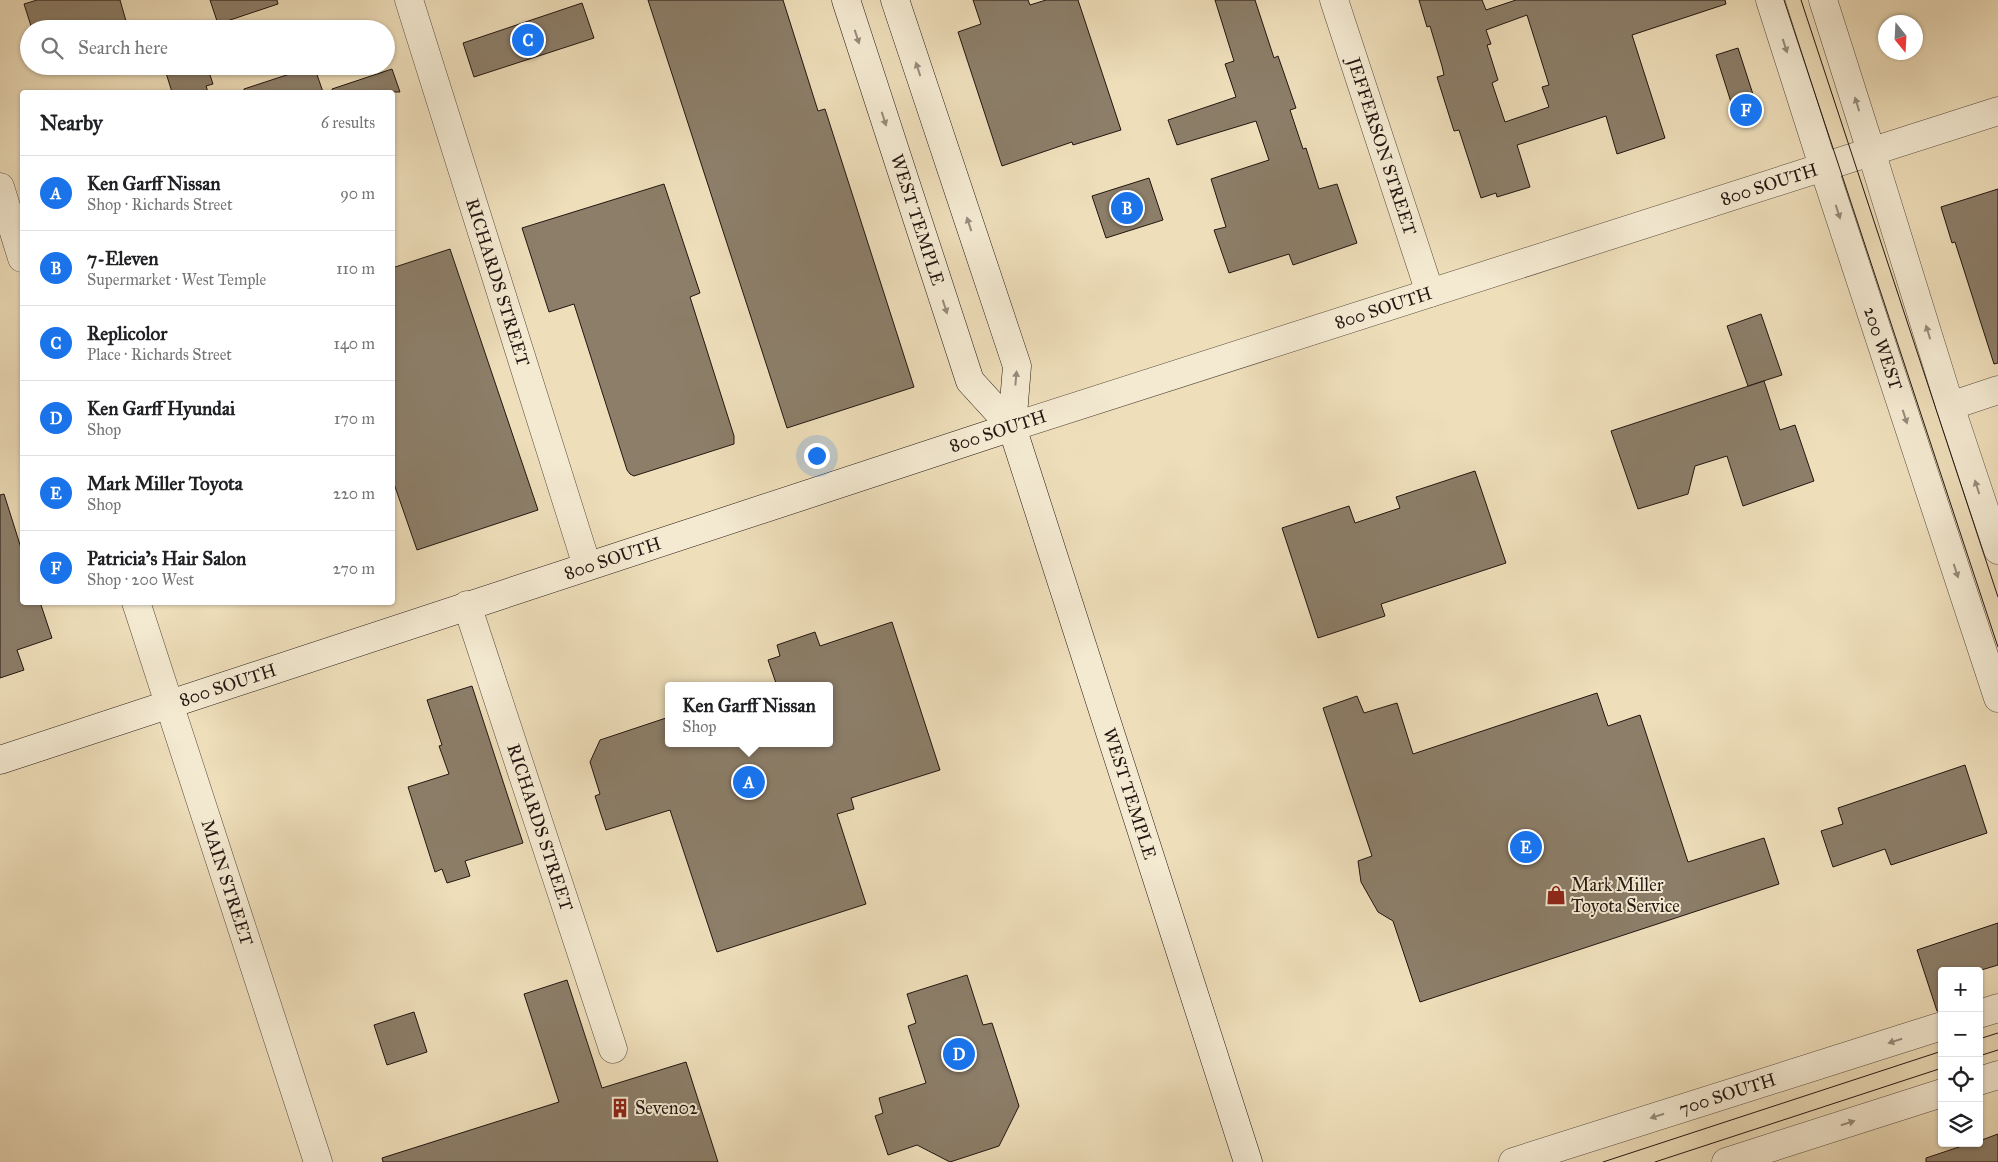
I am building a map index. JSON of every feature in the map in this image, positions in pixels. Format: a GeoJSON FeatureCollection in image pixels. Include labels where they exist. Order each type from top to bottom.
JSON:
{"type":"FeatureCollection","features":[{"type":"Feature","properties":{"kind":"street","name":"RICHARDS STREET"},"geometry":{"type":"LineString","coordinates":[[408,0],[587,566]]}},
{"type":"Feature","properties":{"kind":"street","name":"WEST TEMPLE"},"geometry":{"type":"LineString","coordinates":[[846,0],[970,381],[1012,427]]}},
{"type":"Feature","properties":{"kind":"street","name":"WEST TEMPLE"},"geometry":{"type":"LineString","coordinates":[[896,0],[1017,366],[1012,427],[1248,1162]]}},
{"type":"Feature","properties":{"kind":"street","name":"JEFFERSON STREET"},"geometry":{"type":"LineString","coordinates":[[1334,0],[1430,293]]}},
{"type":"Feature","properties":{"kind":"street","name":"200 WEST"},"geometry":{"type":"LineString","coordinates":[[1770,0],[1998,698]]}},
{"type":"Feature","properties":{"kind":"street"},"geometry":{"type":"LineString","coordinates":[[1823,0],[1950,406],[1998,548]]}},
{"type":"Feature","properties":{"kind":"street","name":"800 SOUTH"},"geometry":{"type":"LineString","coordinates":[[0,760],[1012,427],[1998,111]]}},
{"type":"Feature","properties":{"kind":"street"},"geometry":{"type":"LineString","coordinates":[[0,187],[20,252]]}},
{"type":"Feature","properties":{"kind":"street"},"geometry":{"type":"LineString","coordinates":[[1950,406],[1998,390]]}},
{"type":"Feature","properties":{"kind":"street","name":"MAIN STREET"},"geometry":{"type":"LineString","coordinates":[[137,605],[318,1162]]}},
{"type":"Feature","properties":{"kind":"street","name":"RICHARDS STREET"},"geometry":{"type":"LineString","coordinates":[[467,605],[613,1049]]}},
{"type":"Feature","properties":{"kind":"street"},"geometry":{"type":"LineString","coordinates":[[1983,1013],[1998,1008]]}},
{"type":"Feature","properties":{"kind":"street","name":"700 SOUTH"},"geometry":{"type":"LineString","coordinates":[[1513,1162],[1938,1027]]}},
{"type":"Feature","properties":{"kind":"street"},"geometry":{"type":"LineString","coordinates":[[1983,1080],[1998,1075]]}},
{"type":"Feature","properties":{"kind":"street"},"geometry":{"type":"LineString","coordinates":[[1726,1162],[1938,1094]]}},
{"type":"Feature","properties":{"kind":"building"},"geometry":{"type":"Polygon","coordinates":[[[37,0],[120,0],[126,20],[29,20],[24,4],[37,0]]]}},
{"type":"Feature","properties":{"kind":"building"},"geometry":{"type":"Polygon","coordinates":[[[210,0],[277,0],[278,4],[230,20],[217,20],[210,0]]]}},
{"type":"Feature","properties":{"kind":"building"},"geometry":{"type":"Polygon","coordinates":[[[648,0],[783,0],[818,111],[825,109],[914,387],[787,428],[648,0]]]}},
{"type":"Feature","properties":{"kind":"building"},"geometry":{"type":"Polygon","coordinates":[[[973,0],[1028,0],[1030,5],[1046,0],[1078,0],[1121,130],[1073,145],[1072,142],[1002,166],[958,32],[981,24],[973,0]]]}},
{"type":"Feature","properties":{"kind":"building"},"geometry":{"type":"Polygon","coordinates":[[[1215,0],[1255,0],[1274,58],[1278,56],[1296,108],[1290,110],[1303,149],[1306,148],[1319,189],[1337,184],[1357,243],[1293,265],[1289,254],[1229,273],[1214,230],[1226,227],[1211,179],[1269,160],[1256,121],[1177,145],[1168,120],[1236,97],[1225,64],[1234,61],[1215,0]]]}},
{"type":"Feature","properties":{"kind":"building"},"geometry":{"type":"Polygon","coordinates":[[[1419,0],[1482,0],[1486,10],[1516,0],[1725,0],[1726,4],[1632,35],[1665,138],[1617,154],[1606,116],[1517,145],[1530,187],[1497,197],[1496,193],[1481,198],[1459,130],[1454,131],[1437,77],[1444,75],[1442,66],[1430,26],[1427,27],[1419,0]],[[1527,15],[1486,30],[1491,44],[1487,45],[1498,80],[1492,83],[1505,122],[1549,107],[1542,87],[1549,85],[1527,15]]]}},
{"type":"Feature","properties":{"kind":"building"},"geometry":{"type":"Polygon","coordinates":[[[582,3],[594,38],[474,77],[463,43],[582,3]]]}},
{"type":"Feature","properties":{"kind":"building"},"geometry":{"type":"Polygon","coordinates":[[[1738,48],[1759,113],[1737,121],[1716,55],[1738,48]]]}},
{"type":"Feature","properties":{"kind":"building"},"geometry":{"type":"Polygon","coordinates":[[[167,75],[210,75],[213,84],[206,86],[207,90],[171,90],[167,75]]]}},
{"type":"Feature","properties":{"kind":"building"},"geometry":{"type":"Polygon","coordinates":[[[287,75],[317,75],[322,90],[244,90],[287,75]]]}},
{"type":"Feature","properties":{"kind":"building"},"geometry":{"type":"Polygon","coordinates":[[[374,75],[394,75],[400,92],[395,92],[395,90],[332,89],[374,75]]]}},
{"type":"Feature","properties":{"kind":"building"},"geometry":{"type":"Polygon","coordinates":[[[1149,178],[1163,220],[1106,238],[1092,196],[1149,178]]]}},
{"type":"Feature","properties":{"kind":"building"},"geometry":{"type":"Polygon","coordinates":[[[664,184],[700,293],[690,297],[734,436],[734,444],[634,476],[627,470],[574,304],[549,312],[522,228],[664,184]]]}},
{"type":"Feature","properties":{"kind":"building"},"geometry":{"type":"Polygon","coordinates":[[[1998,189],[1998,363],[1994,364],[1955,242],[1952,243],[1941,207],[1998,189]]]}},
{"type":"Feature","properties":{"kind":"building"},"geometry":{"type":"Polygon","coordinates":[[[450,249],[538,510],[417,550],[395,487],[395,267],[450,249]]]}},
{"type":"Feature","properties":{"kind":"building"},"geometry":{"type":"Polygon","coordinates":[[[1761,314],[1782,375],[1748,386],[1727,326],[1761,314]]]}},
{"type":"Feature","properties":{"kind":"building"},"geometry":{"type":"Polygon","coordinates":[[[1764,381],[1780,430],[1795,425],[1814,481],[1743,506],[1727,456],[1695,466],[1688,494],[1638,509],[1611,431],[1764,381]]]}},
{"type":"Feature","properties":{"kind":"building"},"geometry":{"type":"Polygon","coordinates":[[[1475,471],[1506,563],[1381,604],[1385,616],[1318,638],[1282,528],[1349,506],[1355,523],[1400,508],[1396,497],[1475,471]]]}},
{"type":"Feature","properties":{"kind":"building"},"geometry":{"type":"Polygon","coordinates":[[[4,494],[20,545],[20,605],[41,605],[52,638],[17,650],[24,670],[0,678],[0,495],[4,494]]]}},
{"type":"Feature","properties":{"kind":"building"},"geometry":{"type":"Polygon","coordinates":[[[892,622],[940,770],[851,798],[854,809],[837,814],[866,904],[717,952],[670,810],[606,830],[595,796],[600,794],[590,762],[600,740],[665,718],[665,747],[833,747],[833,682],[776,682],[768,660],[780,656],[777,645],[815,632],[820,646],[892,622]]]}},
{"type":"Feature","properties":{"kind":"building"},"geometry":{"type":"Polygon","coordinates":[[[472,686],[523,843],[465,861],[470,876],[447,883],[442,869],[435,872],[408,787],[449,774],[439,746],[442,745],[427,700],[472,686]]]}},
{"type":"Feature","properties":{"kind":"building"},"geometry":{"type":"Polygon","coordinates":[[[1597,693],[1608,726],[1640,715],[1688,862],[1764,838],[1779,884],[1420,1002],[1393,921],[1378,912],[1361,882],[1358,861],[1372,856],[1323,708],[1357,696],[1364,713],[1397,703],[1413,754],[1597,693]]]}},
{"type":"Feature","properties":{"kind":"building"},"geometry":{"type":"Polygon","coordinates":[[[1965,765],[1987,833],[1891,865],[1885,849],[1833,867],[1821,831],[1843,824],[1838,808],[1965,765]]]}},
{"type":"Feature","properties":{"kind":"building"},"geometry":{"type":"Polygon","coordinates":[[[1998,923],[1998,965],[1983,970],[1983,967],[1938,967],[1938,1011],[1917,950],[1998,923]]]}},
{"type":"Feature","properties":{"kind":"building"},"geometry":{"type":"Polygon","coordinates":[[[967,975],[983,1025],[992,1023],[1019,1106],[999,1146],[950,1162],[917,1145],[888,1155],[875,1116],[883,1113],[879,1098],[926,1083],[908,1026],[916,1023],[907,994],[967,975]]]}},
{"type":"Feature","properties":{"kind":"building","name":"Seven02"},"geometry":{"type":"Polygon","coordinates":[[[567,980],[602,1088],[686,1062],[718,1162],[383,1162],[382,1158],[559,1102],[524,994],[567,980]]]}},
{"type":"Feature","properties":{"kind":"building"},"geometry":{"type":"Polygon","coordinates":[[[414,1012],[427,1052],[387,1065],[374,1025],[414,1012]]]}},
{"type":"Feature","properties":{"kind":"building"},"geometry":{"type":"Polygon","coordinates":[[[1998,1134],[1998,1162],[1926,1162],[1926,1158],[1959,1147],[1983,1147],[1983,1140],[1998,1134]]]}},
{"type":"Feature","properties":{"kind":"tram line"},"geometry":{"type":"LineString","coordinates":[[1784,0],[1998,647]]}},
{"type":"Feature","properties":{"kind":"tram line"},"geometry":{"type":"LineString","coordinates":[[1801,0],[1998,597]]}},
{"type":"Feature","properties":{"kind":"tram line"},"geometry":{"type":"LineString","coordinates":[[1983,1038],[1998,1033]]}},
{"type":"Feature","properties":{"kind":"tram line"},"geometry":{"type":"LineString","coordinates":[[1983,1055],[1998,1050]]}},
{"type":"Feature","properties":{"kind":"tram line"},"geometry":{"type":"LineString","coordinates":[[1603,1162],[1938,1052]]}},
{"type":"Feature","properties":{"kind":"tram line"},"geometry":{"type":"LineString","coordinates":[[1655,1162],[1938,1069]]}},
{"type":"Feature","properties":{"kind":"place","name":"Replicolor"},"geometry":{"type":"Point","coordinates":[528,40]}},
{"type":"Feature","properties":{"kind":"place","name":"Patricia's Hair Salon"},"geometry":{"type":"Point","coordinates":[1746,110]}},
{"type":"Feature","properties":{"kind":"place","name":"7-Eleven"},"geometry":{"type":"Point","coordinates":[1127,208]}},
{"type":"Feature","properties":{"kind":"place","name":"Ken Garff Nissan"},"geometry":{"type":"Point","coordinates":[749,782]}},
{"type":"Feature","properties":{"kind":"place","name":"Mark Miller Toyota"},"geometry":{"type":"Point","coordinates":[1526,847]}},
{"type":"Feature","properties":{"kind":"place","name":"Mark Miller Toyota Service"},"geometry":{"type":"Point","coordinates":[1556,895]}},
{"type":"Feature","properties":{"kind":"place","name":"Ken Garff Hyundai"},"geometry":{"type":"Point","coordinates":[959,1054]}},
{"type":"Feature","properties":{"kind":"place","name":"Seven02"},"geometry":{"type":"Point","coordinates":[620,1108]}}]}
